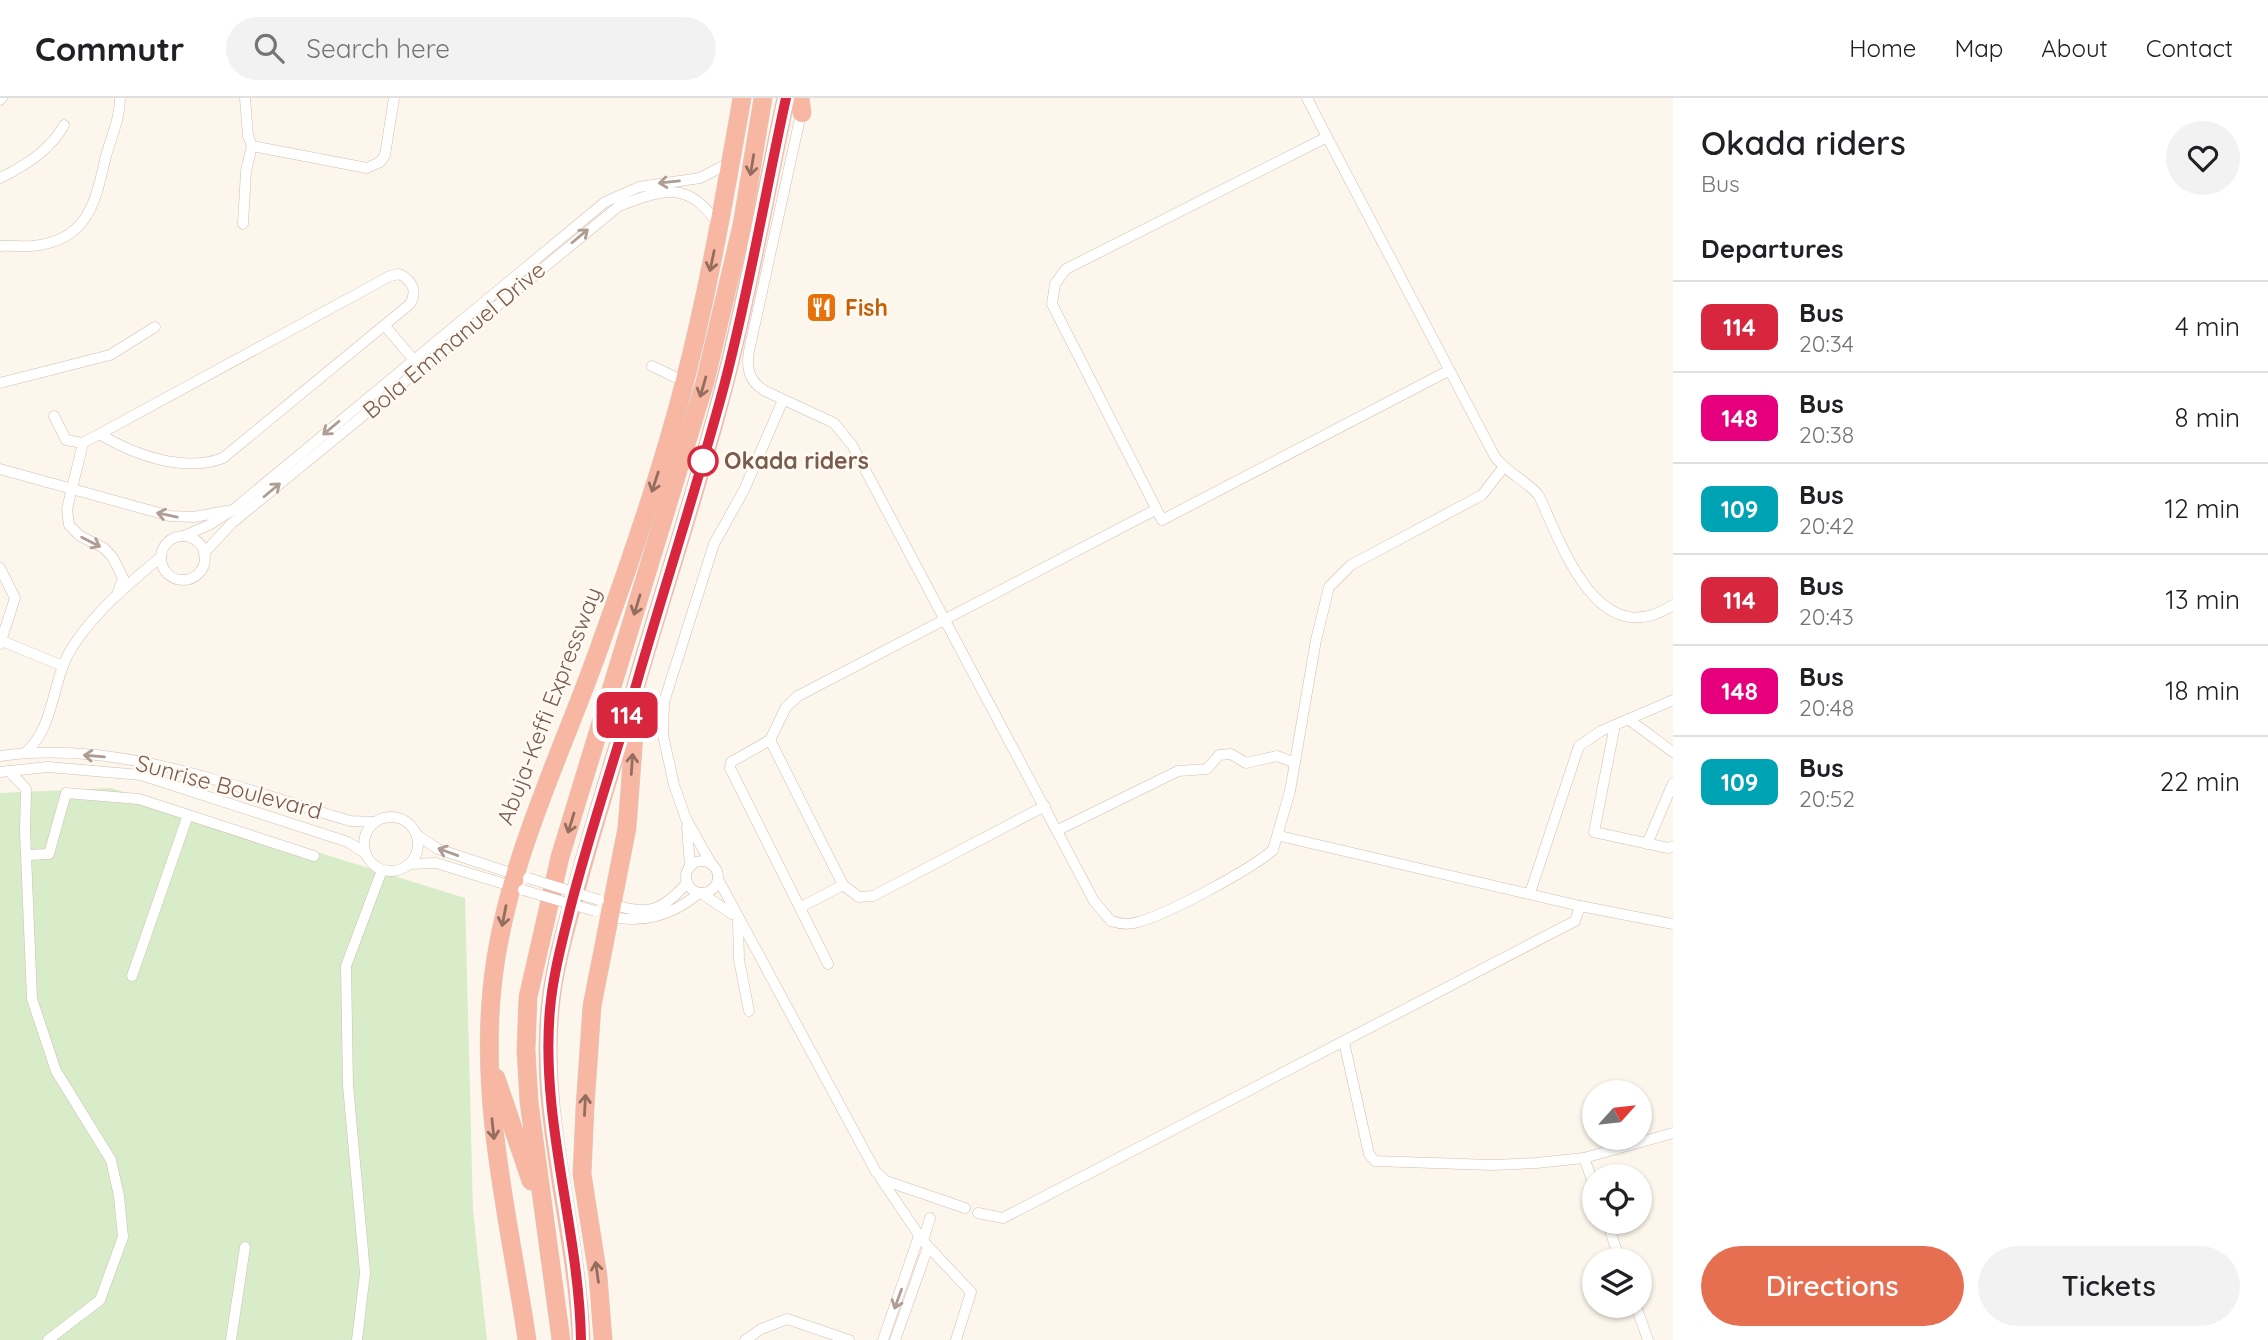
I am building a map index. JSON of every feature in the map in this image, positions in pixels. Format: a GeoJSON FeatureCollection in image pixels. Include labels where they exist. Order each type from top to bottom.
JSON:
{"type":"FeatureCollection","features":[{"type":"Feature","properties":{"kind":"highway","name":"Abuja-Keffi Expressway"},"geometry":{"type":"LineString","coordinates":[[527,1340],[491,1122],[492,988],[519,882],[531,821],[558,759],[602,640],[685,382],[719,225],[742,98]]}},
{"type":"Feature","properties":{"kind":"highway","name":"Abuja-Keffi Expressway"},"geometry":{"type":"LineString","coordinates":[[561,1340],[529,1102],[526,1050],[528,997],[561,857],[705,382],[742,225],[763,98]]}},
{"type":"Feature","properties":{"kind":"highway"},"geometry":{"type":"LineString","coordinates":[[581,1340],[572,1251],[555,1150],[549,1083],[548,1049],[553,976],[606,776],[638,680],[724,386],[748,286],[786,98]]}},
{"type":"Feature","properties":{"kind":"highway"},"geometry":{"type":"LineString","coordinates":[[572,1251],[582,1174],[592,1006],[605,908],[627,828],[638,680]]}},
{"type":"Feature","properties":{"kind":"highway"},"geometry":{"type":"LineString","coordinates":[[558,759],[612,684]]}},
{"type":"Feature","properties":{"kind":"highway"},"geometry":{"type":"LineString","coordinates":[[491,1061],[547,1229]]}},
{"type":"Feature","properties":{"kind":"highway"},"geometry":{"type":"LineString","coordinates":[[582,1174],[598,1276],[603,1340]]}},
{"type":"Feature","properties":{"kind":"street"},"geometry":{"type":"LineString","coordinates":[[0,246],[33,247],[51,242],[63,237],[84,220],[94,206],[101,187],[120,98]]}},
{"type":"Feature","properties":{"kind":"street"},"geometry":{"type":"LineString","coordinates":[[243,224],[246,170],[252,146],[248,136],[245,98]]}},
{"type":"Feature","properties":{"kind":"street"},"geometry":{"type":"LineString","coordinates":[[252,146],[367,168],[373,166],[384,155],[394,98]]}},
{"type":"Feature","properties":{"kind":"street"},"geometry":{"type":"LineString","coordinates":[[1307,98],[1448,371],[1503,468],[1532,486],[1539,496],[1578,575],[1595,601],[1629,617],[1654,615],[1673,605]]}},
{"type":"Feature","properties":{"kind":"street"},"geometry":{"type":"LineString","coordinates":[[802,103],[748,359],[748,372],[756,386],[819,414],[844,434],[947,619],[1094,901],[1106,917],[1130,924],[1162,913],[1267,855],[1280,836],[1316,640],[1329,587],[1351,565],[1482,495],[1503,468]]}},
{"type":"Feature","properties":{"kind":"street"},"geometry":{"type":"LineString","coordinates":[[0,178],[31,161],[48,146],[64,125]]}},
{"type":"Feature","properties":{"kind":"street"},"geometry":{"type":"LineString","coordinates":[[1327,137],[1066,269],[1055,284],[1052,304],[1156,510],[1162,520],[1448,371]]}},
{"type":"Feature","properties":{"kind":"street","name":"Bola Emmanuel Drive"},"geometry":{"type":"LineString","coordinates":[[184,536],[209,525],[234,509],[605,202],[639,187],[700,178],[724,168],[732,160]]}},
{"type":"Feature","properties":{"kind":"street","name":"Bola Emmanuel Drive"},"geometry":{"type":"LineString","coordinates":[[204,553],[232,523],[619,206],[674,192],[690,194],[701,201],[719,225]]}},
{"type":"Feature","properties":{"kind":"street"},"geometry":{"type":"LineString","coordinates":[[54,416],[66,440],[83,443],[390,276],[399,274],[411,284],[414,298],[385,326],[234,451],[209,463],[193,465],[168,461],[126,448],[101,435]]}},
{"type":"Feature","properties":{"kind":"street"},"geometry":{"type":"LineString","coordinates":[[385,326],[414,360]]}},
{"type":"Feature","properties":{"kind":"street"},"geometry":{"type":"LineString","coordinates":[[0,383],[110,355],[155,327]]}},
{"type":"Feature","properties":{"kind":"street"},"geometry":{"type":"LineString","coordinates":[[652,366],[685,382]]}},
{"type":"Feature","properties":{"kind":"street"},"geometry":{"type":"LineString","coordinates":[[605,908],[649,911],[673,899],[687,883],[690,867],[686,819],[665,748],[664,702],[714,544],[744,490],[783,400]]}},
{"type":"Feature","properties":{"kind":"street"},"geometry":{"type":"LineString","coordinates":[[83,443],[67,509],[69,525],[113,558],[123,578],[117,593]]}},
{"type":"Feature","properties":{"kind":"street"},"geometry":{"type":"LineString","coordinates":[[0,469],[182,518],[234,509]]}},
{"type":"Feature","properties":{"kind":"street"},"geometry":{"type":"LineString","coordinates":[[828,964],[730,768],[731,762],[770,740],[786,707],[798,696],[1156,510]]}},
{"type":"Feature","properties":{"kind":"street"},"geometry":{"type":"LineString","coordinates":[[26,753],[43,734],[63,666],[73,646],[117,593],[161,557],[170,540],[184,536],[197,541],[204,553],[202,568],[192,578],[185,580],[170,576],[161,557]]}},
{"type":"Feature","properties":{"kind":"street"},"geometry":{"type":"LineString","coordinates":[[0,568],[15,598],[1,642],[63,666]]}},
{"type":"Feature","properties":{"kind":"street"},"geometry":{"type":"LineString","coordinates":[[1530,893],[1579,747],[1615,725],[1673,701]]}},
{"type":"Feature","properties":{"kind":"street"},"geometry":{"type":"LineString","coordinates":[[1628,719],[1673,752]]}},
{"type":"Feature","properties":{"kind":"street"},"geometry":{"type":"LineString","coordinates":[[1615,725],[1594,832],[1668,848],[1673,846]]}},
{"type":"Feature","properties":{"kind":"street"},"geometry":{"type":"LineString","coordinates":[[770,740],[843,885],[856,896],[873,895],[1045,806]]}},
{"type":"Feature","properties":{"kind":"street","name":"Sunrise Boulevard"},"geometry":{"type":"LineString","coordinates":[[0,756],[26,753],[144,760],[351,821],[374,822]]}},
{"type":"Feature","properties":{"kind":"street"},"geometry":{"type":"LineString","coordinates":[[1058,830],[1178,771],[1207,769],[1219,755],[1231,754],[1246,763],[1277,756],[1295,763]]}},
{"type":"Feature","properties":{"kind":"street","name":"Sunrise Boulevard"},"geometry":{"type":"LineString","coordinates":[[5,771],[48,767],[141,775],[348,842],[365,853]]}},
{"type":"Feature","properties":{"kind":"street"},"geometry":{"type":"LineString","coordinates":[[5,771],[26,789],[32,999],[56,1071],[111,1160],[119,1196],[122,1237],[100,1300],[48,1340]]}},
{"type":"Feature","properties":{"kind":"street"},"geometry":{"type":"LineString","coordinates":[[1647,844],[1673,783]]}},
{"type":"Feature","properties":{"kind":"street"},"geometry":{"type":"LineString","coordinates":[[26,855],[49,854],[66,793],[139,799],[314,856]]}},
{"type":"Feature","properties":{"kind":"street"},"geometry":{"type":"LineString","coordinates":[[131,976],[188,815]]}},
{"type":"Feature","properties":{"kind":"street"},"geometry":{"type":"LineString","coordinates":[[410,864],[418,851],[417,835],[413,827],[398,817],[390,816],[374,822],[364,836],[365,853],[369,860],[382,870],[397,871],[410,864],[436,863],[519,882],[605,908],[632,921],[650,919],[700,893],[710,891],[718,879]]}},
{"type":"Feature","properties":{"kind":"street"},"geometry":{"type":"LineString","coordinates":[[686,819],[712,865],[737,919],[876,1172],[923,1242],[971,1292],[956,1340]]}},
{"type":"Feature","properties":{"kind":"street"},"geometry":{"type":"LineString","coordinates":[[417,835],[438,849],[519,882]]}},
{"type":"Feature","properties":{"kind":"street"},"geometry":{"type":"LineString","coordinates":[[1280,836],[1580,906],[1673,924]]}},
{"type":"Feature","properties":{"kind":"street"},"geometry":{"type":"LineString","coordinates":[[690,867],[700,862],[712,865]]}},
{"type":"Feature","properties":{"kind":"street"},"geometry":{"type":"LineString","coordinates":[[357,1340],[365,1273],[348,1086],[346,966],[382,870]]}},
{"type":"Feature","properties":{"kind":"street"},"geometry":{"type":"LineString","coordinates":[[687,883],[737,919]]}},
{"type":"Feature","properties":{"kind":"street"},"geometry":{"type":"LineString","coordinates":[[801,907],[843,885]]}},
{"type":"Feature","properties":{"kind":"street"},"geometry":{"type":"LineString","coordinates":[[978,1213],[1003,1218],[1575,921],[1580,906]]}},
{"type":"Feature","properties":{"kind":"street"},"geometry":{"type":"LineString","coordinates":[[737,919],[739,960],[749,1011]]}},
{"type":"Feature","properties":{"kind":"street"},"geometry":{"type":"LineString","coordinates":[[1344,1042],[1369,1154],[1375,1161],[1492,1166],[1584,1158],[1673,1133]]}},
{"type":"Feature","properties":{"kind":"street"},"geometry":{"type":"LineString","coordinates":[[1584,1158],[1586,1164]]}},
{"type":"Feature","properties":{"kind":"street"},"geometry":{"type":"LineString","coordinates":[[876,1172],[886,1181],[965,1208]]}},
{"type":"Feature","properties":{"kind":"street"},"geometry":{"type":"LineString","coordinates":[[895,1340],[930,1218]]}},
{"type":"Feature","properties":{"kind":"street"},"geometry":{"type":"LineString","coordinates":[[230,1340],[245,1247]]}},
{"type":"Feature","properties":{"kind":"street"},"geometry":{"type":"LineString","coordinates":[[883,1340],[918,1260]]}},
{"type":"Feature","properties":{"kind":"street"},"geometry":{"type":"LineString","coordinates":[[1640,1318],[1648,1340]]}},
{"type":"Feature","properties":{"kind":"street"},"geometry":{"type":"LineString","coordinates":[[745,1340],[754,1332],[787,1319],[849,1340]]}},
{"type":"Feature","properties":{"kind":"green space"},"geometry":{"type":"Polygon","coordinates":[[[111,788],[465,898],[473,1210],[487,1340],[0,1340],[0,793],[111,788]]]}},
{"type":"Feature","properties":{"kind":"bus line","name":"114"},"geometry":{"type":"LineString","coordinates":[[581,1340],[578,1294],[555,1150],[549,1083],[548,1049],[553,976],[606,776],[638,680],[724,386],[768,194],[786,98]]}},
{"type":"Feature","properties":{"kind":"place","name":"Fish"},"geometry":{"type":"Point","coordinates":[822,308]}},
{"type":"Feature","properties":{"kind":"place","name":"Okada riders"},"geometry":{"type":"Point","coordinates":[703,461]}}]}
